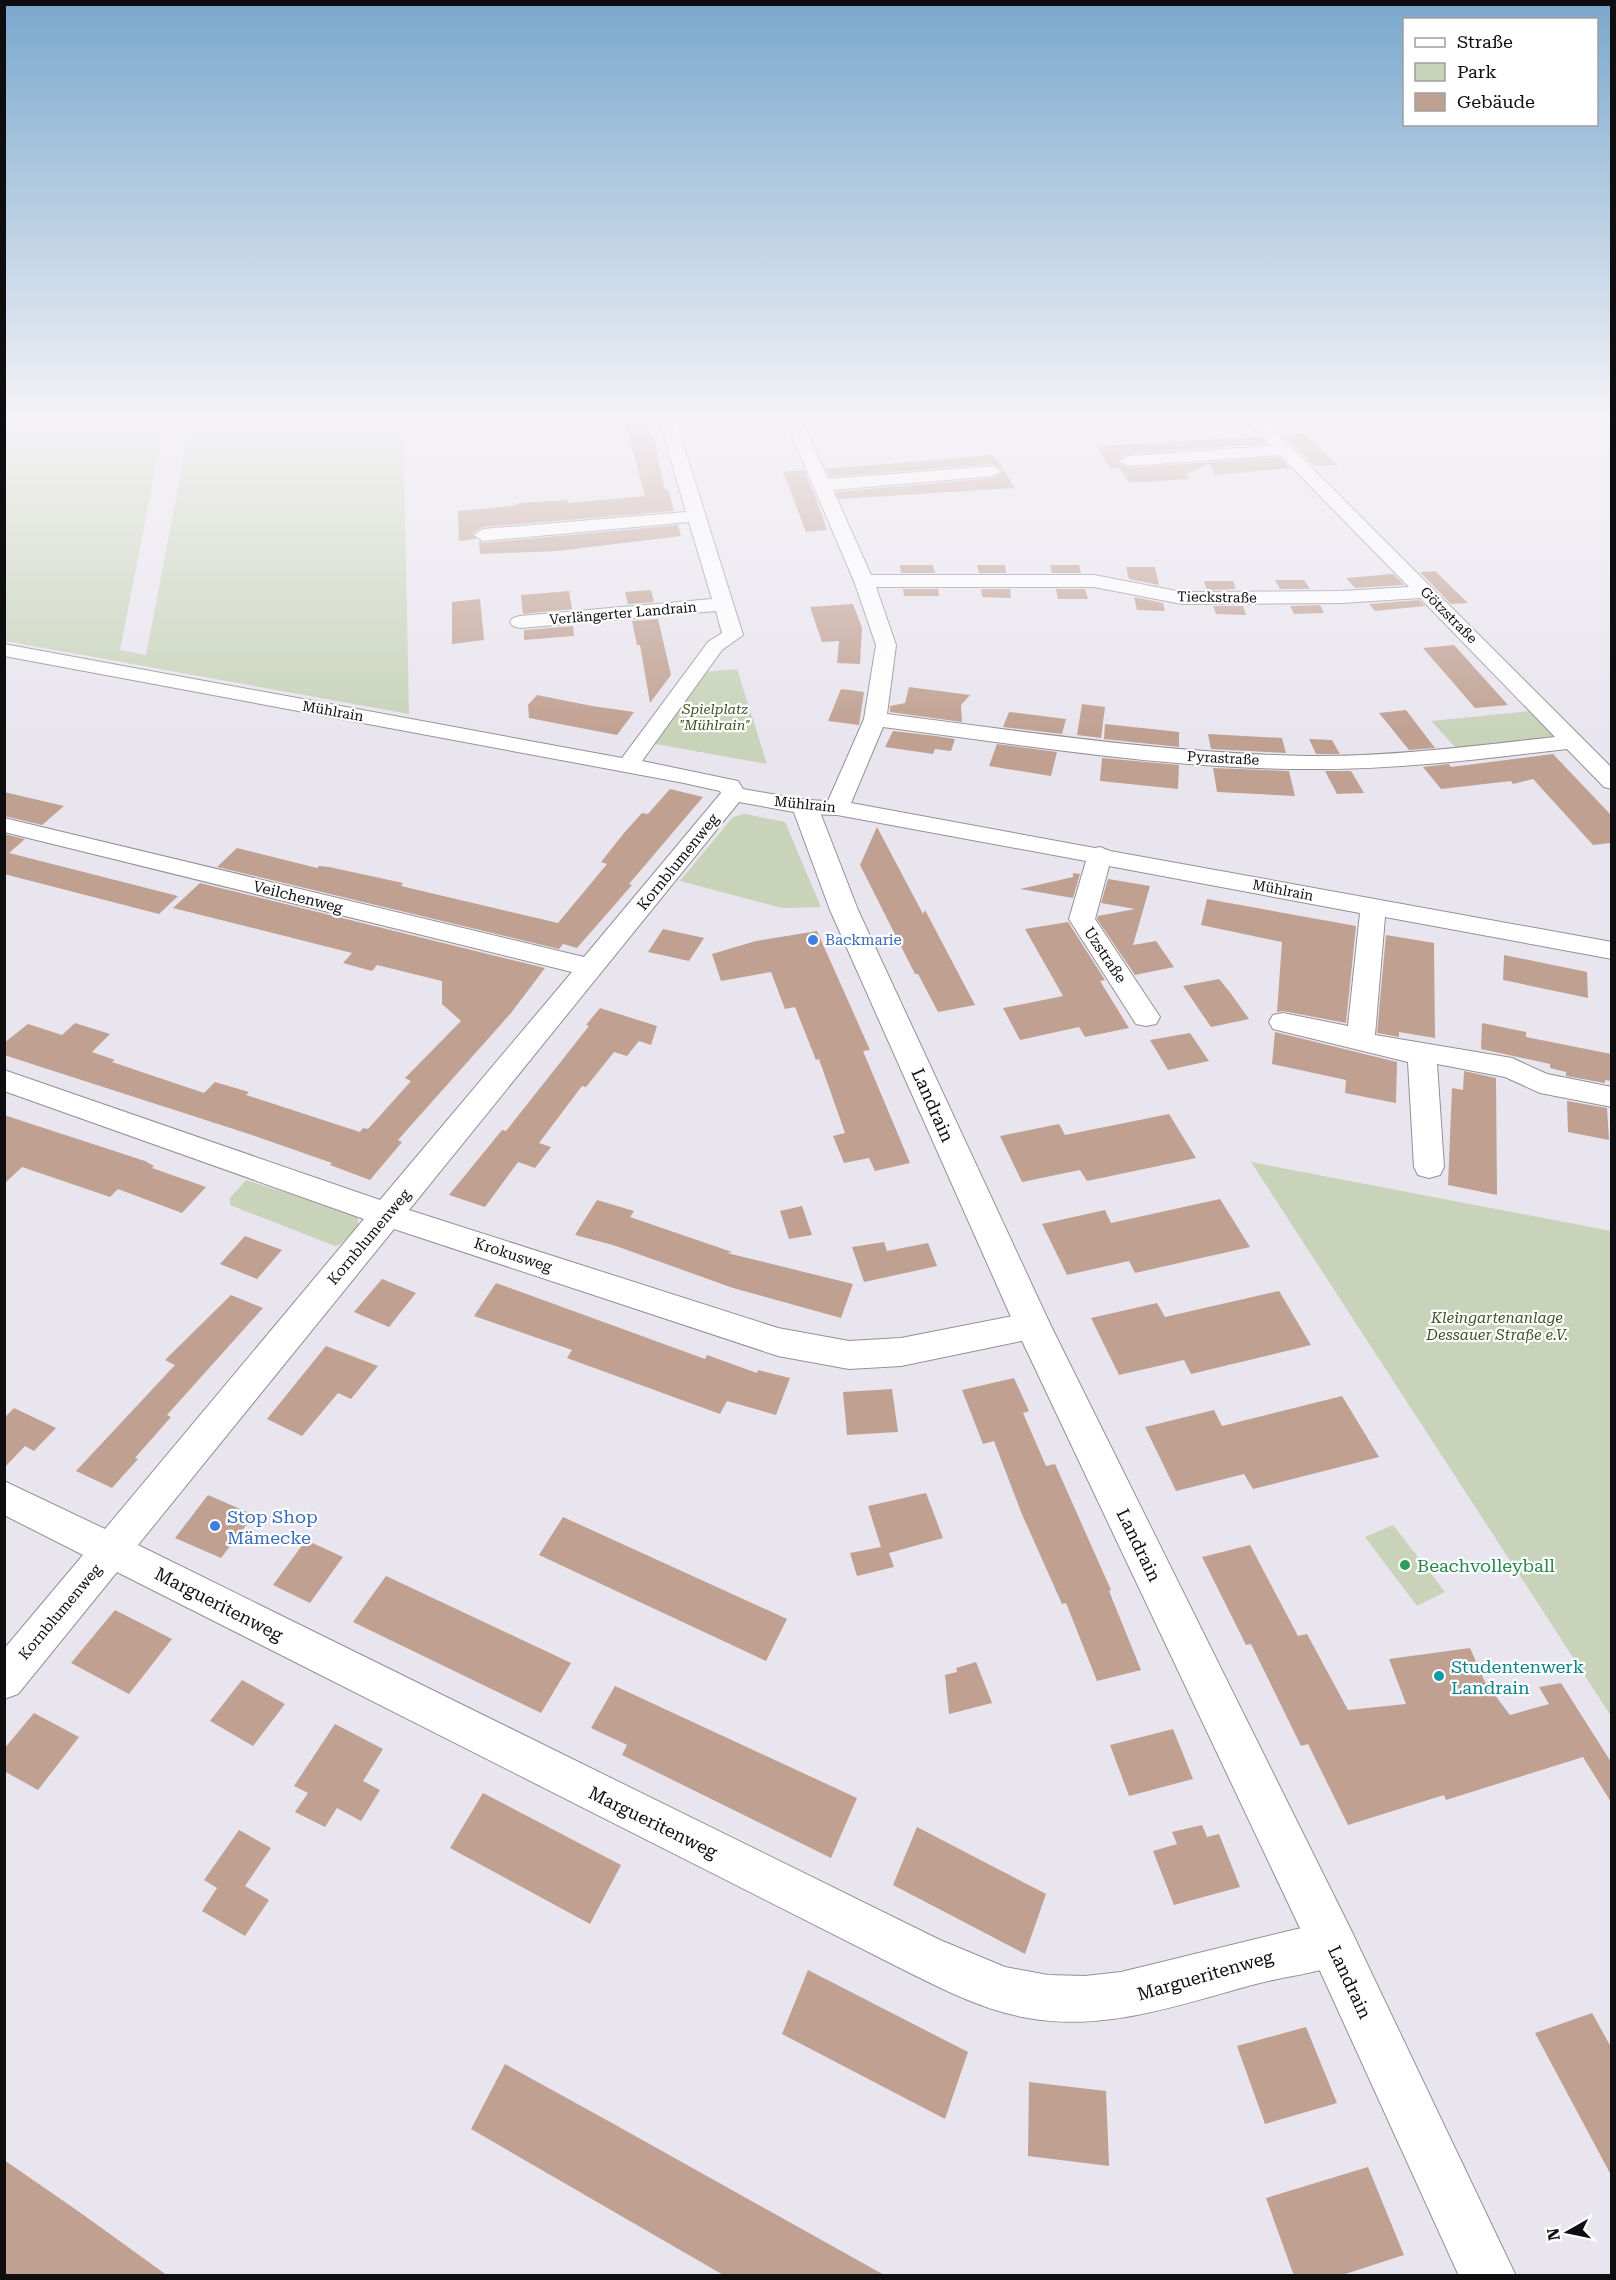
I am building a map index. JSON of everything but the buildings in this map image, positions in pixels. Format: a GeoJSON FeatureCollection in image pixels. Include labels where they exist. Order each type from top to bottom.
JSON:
{"type":"FeatureCollection","features":[{"type":"Feature","properties":{"kind":"street"},"geometry":{"type":"LineString","coordinates":[[483,535],[637,521]]}},
{"type":"Feature","properties":{"kind":"street"},"geometry":{"type":"LineString","coordinates":[[628,765],[715,646],[733,635],[700,521]]}},
{"type":"Feature","properties":{"kind":"street"},"geometry":{"type":"LineString","coordinates":[[821,807],[875,719],[886,645],[864,582],[838,521]]}},
{"type":"Feature","properties":{"kind":"street","name":"Götzstraße"},"geometry":{"type":"LineString","coordinates":[[1356,521],[1611,782]]}},
{"type":"Feature","properties":{"kind":"street","name":"Tieckstraße"},"geometry":{"type":"LineString","coordinates":[[864,582],[1094,581],[1182,598],[1342,597],[1427,592]]}},
{"type":"Feature","properties":{"kind":"street","name":"Verlängerter Landrain"},"geometry":{"type":"LineString","coordinates":[[520,622],[725,604]]}},
{"type":"Feature","properties":{"kind":"street","name":"Mühlrain"},"geometry":{"type":"LineString","coordinates":[[4,650],[628,765],[730,786],[734,794],[1100,854],[1611,951]]}},
{"type":"Feature","properties":{"kind":"street","name":"Pyrastraße"},"geometry":{"type":"LineString","coordinates":[[875,719],[1133,752],[1246,760],[1370,762],[1573,742]]}},
{"type":"Feature","properties":{"kind":"street","name":"Kornblumenweg"},"geometry":{"type":"LineString","coordinates":[[4,1680],[734,794]]}},
{"type":"Feature","properties":{"kind":"street","name":"Landrain"},"geometry":{"type":"LineString","coordinates":[[821,807],[844,910],[1033,1326],[1333,1945],[1488,2276]]}},
{"type":"Feature","properties":{"kind":"street","name":"Veilchenweg"},"geometry":{"type":"LineString","coordinates":[[4,825],[592,968]]}},
{"type":"Feature","properties":{"kind":"street","name":"Uzstraße"},"geometry":{"type":"LineString","coordinates":[[1100,854],[1082,919],[1146,1017]]}},
{"type":"Feature","properties":{"kind":"street"},"geometry":{"type":"LineString","coordinates":[[1360,1042],[1373,907]]}},
{"type":"Feature","properties":{"kind":"street"},"geometry":{"type":"LineString","coordinates":[[1283,1022],[1347,1035],[1360,1042],[1422,1055],[1429,1053],[1512,1068],[1540,1083],[1611,1097]]}},
{"type":"Feature","properties":{"kind":"street"},"geometry":{"type":"LineString","coordinates":[[1422,1055],[1429,1167]]}},
{"type":"Feature","properties":{"kind":"street","name":"Krokusweg"},"geometry":{"type":"LineString","coordinates":[[4,1080],[387,1215],[778,1342],[849,1355],[901,1352],[1033,1326]]}},
{"type":"Feature","properties":{"kind":"street","name":"Margueritenweg"},"geometry":{"type":"LineString","coordinates":[[4,1497],[746,1869],[952,1970],[1004,1990],[1045,1998],[1082,2000],[1125,1997],[1184,1984],[1291,1950],[1333,1945]]}},
{"type":"Feature","properties":{"kind":"green space"},"geometry":{"type":"Polygon","coordinates":[[[4,521],[145,521],[120,650],[146,655],[172,521],[405,521],[409,714],[5,641],[4,521]]]}},
{"type":"Feature","properties":{"kind":"green space","name":"Spielplatz \"Mühlrain\""},"geometry":{"type":"Polygon","coordinates":[[[737,669],[767,764],[650,743],[704,672],[737,669]]]}},
{"type":"Feature","properties":{"kind":"green space"},"geometry":{"type":"Polygon","coordinates":[[[1530,711],[1557,739],[1457,749],[1431,721],[1530,711]]]}},
{"type":"Feature","properties":{"kind":"green space"},"geometry":{"type":"Polygon","coordinates":[[[745,814],[785,822],[821,907],[782,908],[680,881],[733,817],[745,814]]]}},
{"type":"Feature","properties":{"kind":"green space","name":"Kleingartenanlage Dessauer Straße e.V."},"geometry":{"type":"Polygon","coordinates":[[[1251,1162],[1611,1231],[1611,1716],[1251,1162]]]}},
{"type":"Feature","properties":{"kind":"green space"},"geometry":{"type":"Polygon","coordinates":[[[246,1180],[351,1213],[358,1218],[358,1225],[341,1244],[335,1246],[230,1205],[230,1198],[246,1180]]]}},
{"type":"Feature","properties":{"kind":"green space","name":"Beachvolleyball"},"geometry":{"type":"Polygon","coordinates":[[[1393,1525],[1445,1592],[1417,1606],[1365,1537],[1393,1525]]]}},
{"type":"Feature","properties":{"kind":"place","name":"Backmarie"},"geometry":{"type":"Point","coordinates":[813,940]}},
{"type":"Feature","properties":{"kind":"place","name":"Stop Shop Mämecke"},"geometry":{"type":"Point","coordinates":[215,1526]}},
{"type":"Feature","properties":{"kind":"place","name":"Beachvolleyball"},"geometry":{"type":"Point","coordinates":[1405,1565]}},
{"type":"Feature","properties":{"kind":"place","name":"Studentenwerk Landrain"},"geometry":{"type":"Point","coordinates":[1439,1676]}}]}
